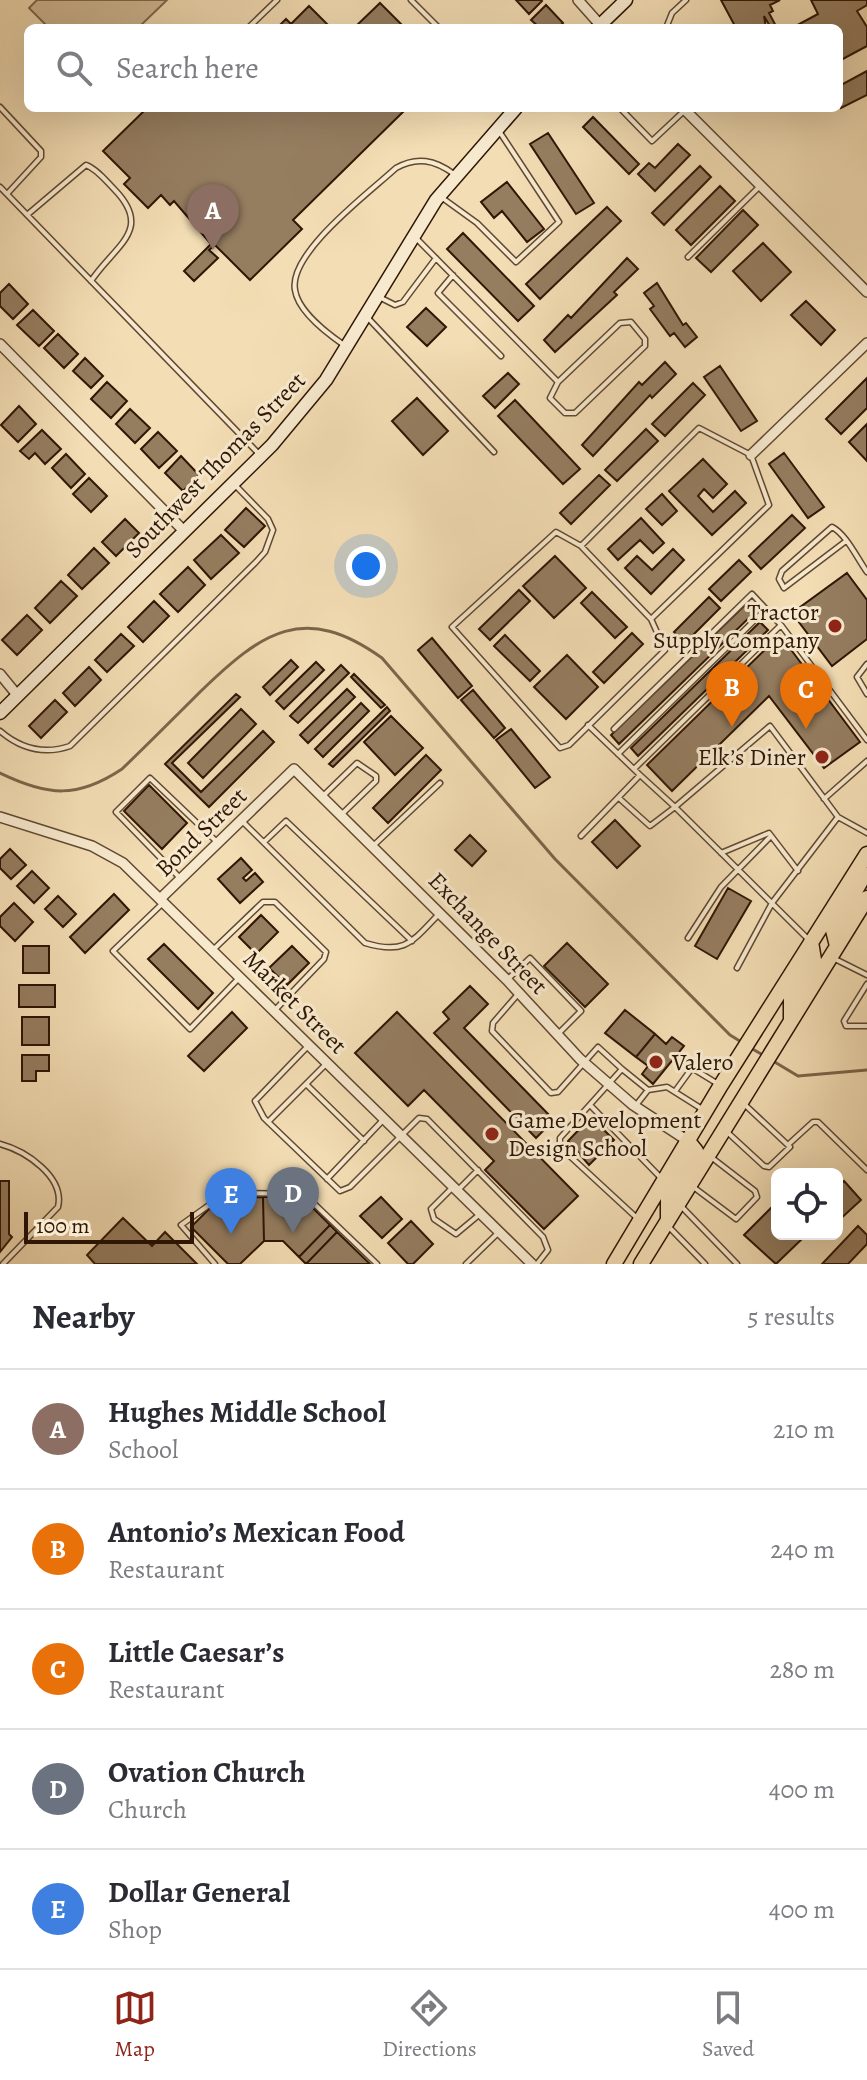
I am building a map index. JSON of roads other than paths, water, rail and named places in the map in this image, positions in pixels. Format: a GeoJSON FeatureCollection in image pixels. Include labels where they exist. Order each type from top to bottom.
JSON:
{"type":"FeatureCollection","features":[{"type":"Feature","properties":{"kind":"main road"},"geometry":{"type":"LineString","coordinates":[[614,1264],[721,1085],[865,858]]}},
{"type":"Feature","properties":{"kind":"main road"},"geometry":{"type":"LineString","coordinates":[[834,951],[833,930],[861,881],[865,858]]}},
{"type":"Feature","properties":{"kind":"main road"},"geometry":{"type":"LineString","coordinates":[[647,1262],[667,1222],[867,898]]}},
{"type":"Feature","properties":{"kind":"main road"},"geometry":{"type":"LineString","coordinates":[[791,1022],[791,997],[814,960],[811,942]]}},
{"type":"Feature","properties":{"kind":"main road"},"geometry":{"type":"LineString","coordinates":[[667,1222],[668,1198],[696,1151],[688,1141]]}},
{"type":"Feature","properties":{"kind":"street"},"geometry":{"type":"LineString","coordinates":[[578,0],[598,24]]}},
{"type":"Feature","properties":{"kind":"street"},"geometry":{"type":"LineString","coordinates":[[603,24],[626,0]]}},
{"type":"Feature","properties":{"kind":"street","name":"Southwest Thomas Street"},"geometry":{"type":"LineString","coordinates":[[0,713],[260,456],[326,380],[439,196],[513,112]]}},
{"type":"Feature","properties":{"kind":"street"},"geometry":{"type":"LineString","coordinates":[[687,112],[867,292]]}},
{"type":"Feature","properties":{"kind":"street"},"geometry":{"type":"LineString","coordinates":[[751,455],[867,343]]}},
{"type":"Feature","properties":{"kind":"street"},"geometry":{"type":"LineString","coordinates":[[0,344],[183,530]]}},
{"type":"Feature","properties":{"kind":"street"},"geometry":{"type":"LineString","coordinates":[[0,674],[18,696]]}},
{"type":"Feature","properties":{"kind":"street","name":"Exchange Street"},"geometry":{"type":"LineString","coordinates":[[268,795],[294,769],[507,980],[583,1061],[635,1106],[688,1141]]}},
{"type":"Feature","properties":{"kind":"street","name":"Bond Street"},"geometry":{"type":"LineString","coordinates":[[163,900],[268,795]]}},
{"type":"Feature","properties":{"kind":"street","name":"Market Street"},"geometry":{"type":"LineString","coordinates":[[0,817],[92,846],[123,863],[534,1264]]}},
{"type":"Feature","properties":{"kind":"lane"},"geometry":{"type":"LineString","coordinates":[[252,24],[277,0]]}},
{"type":"Feature","properties":{"kind":"lane"},"geometry":{"type":"LineString","coordinates":[[411,0],[435,24]]}},
{"type":"Feature","properties":{"kind":"lane"},"geometry":{"type":"LineString","coordinates":[[668,24],[672,13],[686,0]]}},
{"type":"Feature","properties":{"kind":"lane"},"geometry":{"type":"LineString","coordinates":[[0,107],[41,151],[41,157],[7,194]]}},
{"type":"Feature","properties":{"kind":"lane"},"geometry":{"type":"LineString","coordinates":[[624,112],[652,141],[681,112]]}},
{"type":"Feature","properties":{"kind":"lane"},"geometry":{"type":"LineString","coordinates":[[439,196],[477,223],[516,262],[559,222],[551,205],[498,130]]}},
{"type":"Feature","properties":{"kind":"lane"},"geometry":{"type":"LineString","coordinates":[[347,347],[326,333],[294,293],[295,274],[311,246],[396,168],[411,160],[439,163],[456,175]]}},
{"type":"Feature","properties":{"kind":"lane"},"geometry":{"type":"LineString","coordinates":[[27,215],[86,165],[127,202],[133,212],[133,229],[91,281]]}},
{"type":"Feature","properties":{"kind":"lane"},"geometry":{"type":"LineString","coordinates":[[688,257],[760,186]]}},
{"type":"Feature","properties":{"kind":"lane"},"geometry":{"type":"LineString","coordinates":[[0,187],[260,456]]}},
{"type":"Feature","properties":{"kind":"lane"},"geometry":{"type":"LineString","coordinates":[[413,235],[558,382]]}},
{"type":"Feature","properties":{"kind":"lane"},"geometry":{"type":"LineString","coordinates":[[377,296],[395,305],[403,302],[436,258]]}},
{"type":"Feature","properties":{"kind":"lane"},"geometry":{"type":"LineString","coordinates":[[453,275],[438,293],[501,356]]}},
{"type":"Feature","properties":{"kind":"lane"},"geometry":{"type":"LineString","coordinates":[[365,316],[390,346],[494,452]]}},
{"type":"Feature","properties":{"kind":"lane"},"geometry":{"type":"LineString","coordinates":[[631,322],[645,339],[645,346],[575,413],[565,413],[550,398],[558,382],[620,323],[631,322]]}},
{"type":"Feature","properties":{"kind":"lane"},"geometry":{"type":"LineString","coordinates":[[581,546],[699,428],[751,455],[769,505],[651,619]]}},
{"type":"Feature","properties":{"kind":"lane"},"geometry":{"type":"LineString","coordinates":[[0,731],[27,748],[46,751],[70,746],[256,562],[265,552],[273,530],[268,519],[233,482]]}},
{"type":"Feature","properties":{"kind":"lane"},"geometry":{"type":"LineString","coordinates":[[846,541],[784,588],[779,579],[782,571],[832,527],[846,541],[867,572]]}},
{"type":"Feature","properties":{"kind":"lane"},"geometry":{"type":"LineString","coordinates":[[556,532],[581,546],[651,619],[665,650],[569,745],[560,748],[452,627],[556,532]]}},
{"type":"Feature","properties":{"kind":"lane"},"geometry":{"type":"LineString","coordinates":[[614,729],[752,594],[781,625],[867,740]]}},
{"type":"Feature","properties":{"kind":"lane"},"geometry":{"type":"LineString","coordinates":[[618,754],[766,609]]}},
{"type":"Feature","properties":{"kind":"lane"},"geometry":{"type":"LineString","coordinates":[[634,769],[781,625]]}},
{"type":"Feature","properties":{"kind":"lane"},"geometry":{"type":"LineString","coordinates":[[867,664],[857,677],[867,694]]}},
{"type":"Feature","properties":{"kind":"lane"},"geometry":{"type":"LineString","coordinates":[[588,725],[811,942]]}},
{"type":"Feature","properties":{"kind":"lane"},"geometry":{"type":"LineString","coordinates":[[620,799],[650,826],[770,726],[838,817],[867,833]]}},
{"type":"Feature","properties":{"kind":"lane"},"geometry":{"type":"LineString","coordinates":[[824,799],[867,761]]}},
{"type":"Feature","properties":{"kind":"lane"},"geometry":{"type":"LineString","coordinates":[[322,796],[357,763],[376,776],[376,781],[341,815]]}},
{"type":"Feature","properties":{"kind":"lane"},"geometry":{"type":"LineString","coordinates":[[581,836],[640,775]]}},
{"type":"Feature","properties":{"kind":"lane"},"geometry":{"type":"LineString","coordinates":[[181,879],[116,812],[150,778],[218,843]]}},
{"type":"Feature","properties":{"kind":"lane"},"geometry":{"type":"LineString","coordinates":[[373,846],[440,783]]}},
{"type":"Feature","properties":{"kind":"lane"},"geometry":{"type":"LineString","coordinates":[[737,968],[772,903],[838,817]]}},
{"type":"Feature","properties":{"kind":"lane"},"geometry":{"type":"LineString","coordinates":[[242,820],[365,943],[386,949],[413,942],[440,913]]}},
{"type":"Feature","properties":{"kind":"lane"},"geometry":{"type":"LineString","coordinates":[[264,842],[286,821],[413,942]]}},
{"type":"Feature","properties":{"kind":"lane"},"geometry":{"type":"LineString","coordinates":[[721,853],[769,833],[798,871]]}},
{"type":"Feature","properties":{"kind":"lane"},"geometry":{"type":"LineString","coordinates":[[688,938],[721,887],[771,836]]}},
{"type":"Feature","properties":{"kind":"lane"},"geometry":{"type":"LineString","coordinates":[[163,900],[113,951],[190,1029],[241,977]]}},
{"type":"Feature","properties":{"kind":"lane"},"geometry":{"type":"LineString","coordinates":[[214,949],[263,902],[275,902],[326,952],[324,959],[276,1009]]}},
{"type":"Feature","properties":{"kind":"lane"},"geometry":{"type":"LineString","coordinates":[[834,951],[867,975]]}},
{"type":"Feature","properties":{"kind":"lane"},"geometry":{"type":"LineString","coordinates":[[507,980],[530,958],[581,1011],[558,1034]]}},
{"type":"Feature","properties":{"kind":"lane"},"geometry":{"type":"LineString","coordinates":[[867,984],[844,1021],[846,1026],[867,1026]]}},
{"type":"Feature","properties":{"kind":"lane"},"geometry":{"type":"LineString","coordinates":[[519,993],[493,1023],[492,1031],[551,1093],[558,1092],[598,1047],[648,1090],[676,1090],[705,1111]]}},
{"type":"Feature","properties":{"kind":"lane"},"geometry":{"type":"LineString","coordinates":[[310,1044],[255,1101],[268,1122],[340,1191],[350,1187],[419,1118],[427,1119],[543,1237],[548,1250],[534,1264]]}},
{"type":"Feature","properties":{"kind":"lane"},"geometry":{"type":"LineString","coordinates":[[268,1122],[328,1062]]}},
{"type":"Feature","properties":{"kind":"lane"},"geometry":{"type":"LineString","coordinates":[[676,1090],[692,1068],[721,1085]]}},
{"type":"Feature","properties":{"kind":"lane"},"geometry":{"type":"LineString","coordinates":[[622,1069],[560,1138],[560,1147],[640,1221]]}},
{"type":"Feature","properties":{"kind":"lane"},"geometry":{"type":"LineString","coordinates":[[306,1084],[364,1141]]}},
{"type":"Feature","properties":{"kind":"lane"},"geometry":{"type":"LineString","coordinates":[[635,1106],[648,1090]]}},
{"type":"Feature","properties":{"kind":"lane"},"geometry":{"type":"LineString","coordinates":[[741,1102],[790,1143]]}},
{"type":"Feature","properties":{"kind":"lane"},"geometry":{"type":"LineString","coordinates":[[590,1105],[664,1182]]}},
{"type":"Feature","properties":{"kind":"lane"},"geometry":{"type":"LineString","coordinates":[[327,1179],[385,1119]]}},
{"type":"Feature","properties":{"kind":"lane"},"geometry":{"type":"LineString","coordinates":[[725,1129],[764,1166],[769,1167],[790,1147],[790,1143],[813,1122],[818,1122],[867,1170]]}},
{"type":"Feature","properties":{"kind":"lane"},"geometry":{"type":"LineString","coordinates":[[0,1144],[13,1147],[35,1162],[59,1189],[60,1197],[58,1207],[3,1264]]}},
{"type":"Feature","properties":{"kind":"lane"},"geometry":{"type":"LineString","coordinates":[[690,1185],[736,1219],[757,1197],[755,1191],[708,1155]]}},
{"type":"Feature","properties":{"kind":"lane"},"geometry":{"type":"LineString","coordinates":[[478,1170],[431,1209],[434,1219],[456,1234],[481,1213]]}},
{"type":"Feature","properties":{"kind":"lane"},"geometry":{"type":"LineString","coordinates":[[215,1264],[181,1225],[226,1193],[304,1194],[377,1264]]}},
{"type":"Feature","properties":{"kind":"lane"},"geometry":{"type":"LineString","coordinates":[[678,1204],[737,1264]]}},
{"type":"Feature","properties":{"kind":"lane"},"geometry":{"type":"LineString","coordinates":[[667,1222],[705,1264]]}},
{"type":"Feature","properties":{"kind":"lane"},"geometry":{"type":"LineString","coordinates":[[466,1264],[499,1232]]}},
{"type":"Feature","properties":{"kind":"waterway"},"geometry":{"type":"LineString","coordinates":[[0,773],[48,790],[76,790],[91,786],[122,769],[244,653],[285,631],[307,628],[329,631],[354,641],[382,658],[555,859],[730,1035],[743,1043]]}},
{"type":"Feature","properties":{"kind":"waterway"},"geometry":{"type":"LineString","coordinates":[[749,1047],[763,1055]]}},
{"type":"Feature","properties":{"kind":"waterway"},"geometry":{"type":"LineString","coordinates":[[773,1061],[798,1076],[867,1070]]}},
{"type":"Feature","properties":{"kind":"place","name":"Hughes Middle School"},"geometry":{"type":"Point","coordinates":[213,250]}},
{"type":"Feature","properties":{"kind":"place","name":"Tractor Supply Company"},"geometry":{"type":"Point","coordinates":[835,626]}},
{"type":"Feature","properties":{"kind":"place","name":"Antonio’s Mexican Food"},"geometry":{"type":"Point","coordinates":[732,727]}},
{"type":"Feature","properties":{"kind":"place","name":"Little Caesar’s"},"geometry":{"type":"Point","coordinates":[806,729]}},
{"type":"Feature","properties":{"kind":"place","name":"Elk’s Diner"},"geometry":{"type":"Point","coordinates":[822,757]}},
{"type":"Feature","properties":{"kind":"place","name":"Valero"},"geometry":{"type":"Point","coordinates":[656,1062]}},
{"type":"Feature","properties":{"kind":"place","name":"Game Development Design School"},"geometry":{"type":"Point","coordinates":[492,1134]}},
{"type":"Feature","properties":{"kind":"place","name":"Ovation Church"},"geometry":{"type":"Point","coordinates":[293,1233]}},
{"type":"Feature","properties":{"kind":"place","name":"Dollar General"},"geometry":{"type":"Point","coordinates":[231,1234]}}]}
